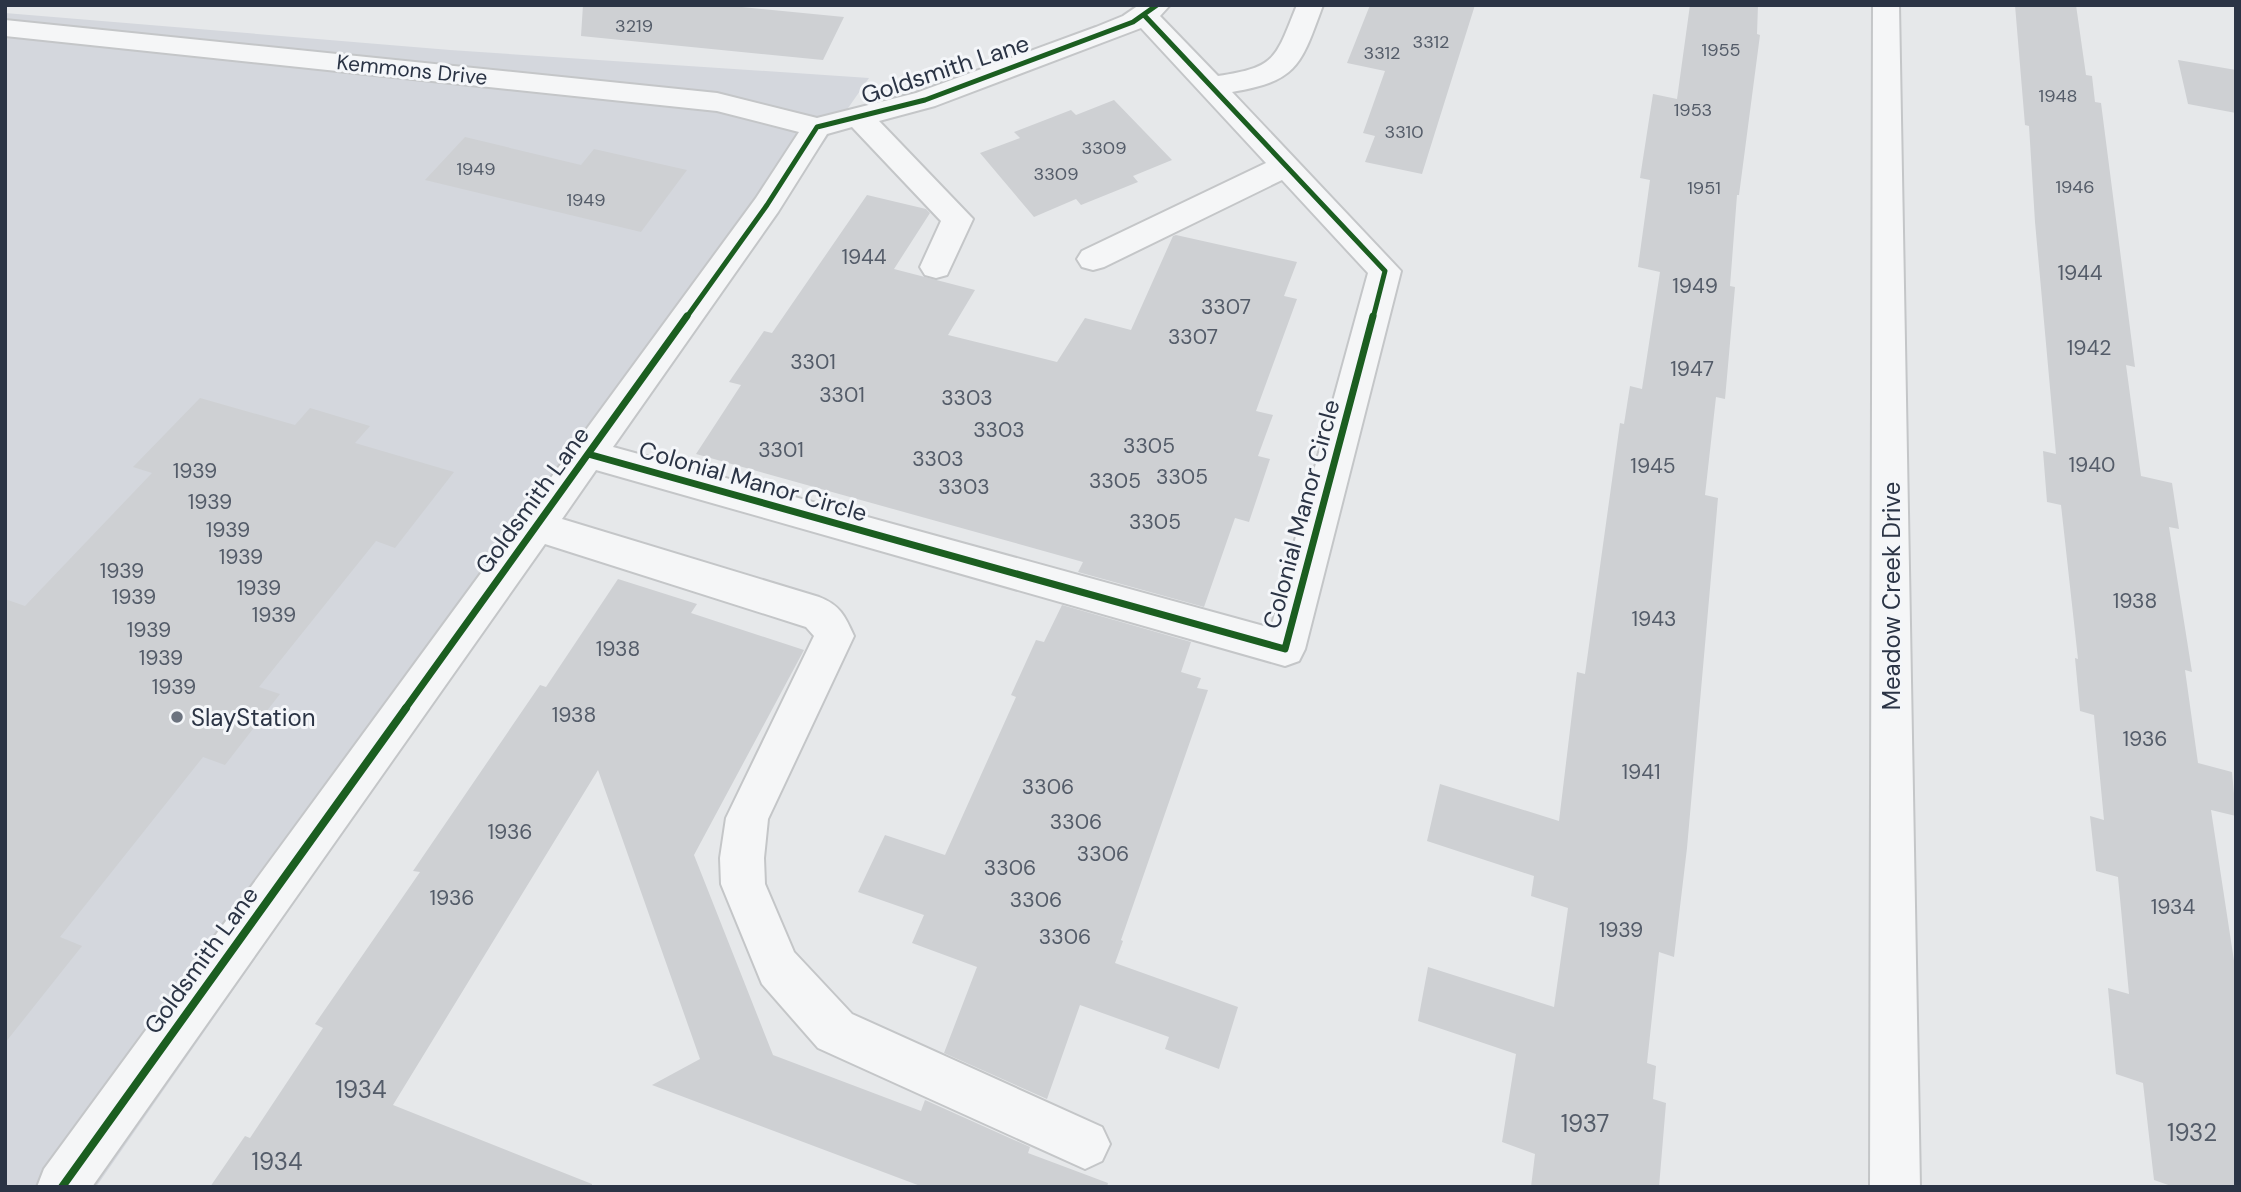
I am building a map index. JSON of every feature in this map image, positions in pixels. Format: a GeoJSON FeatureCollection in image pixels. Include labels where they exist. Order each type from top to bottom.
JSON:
{"type":"FeatureCollection","features":[{"type":"Feature","properties":{"kind":"street"},"geometry":{"type":"LineString","coordinates":[[1212,86],[1262,79],[1279,72],[1288,60],[1310,5]]}},
{"type":"Feature","properties":{"kind":"street","name":"Meadow Creek Drive"},"geometry":{"type":"LineString","coordinates":[[1886,5],[1895,1187]]}},
{"type":"Feature","properties":{"kind":"street","name":"Colonial Manor Circle"},"geometry":{"type":"LineString","coordinates":[[588,454],[1285,649],[1385,271],[1212,86],[1151,10]]}},
{"type":"Feature","properties":{"kind":"street","name":"Goldsmith Lane"},"geometry":{"type":"LineString","coordinates":[[62,1187],[767,205],[817,127],[925,100],[1107,33],[1151,10]]}},
{"type":"Feature","properties":{"kind":"street","name":"Kemmons Drive"},"geometry":{"type":"LineString","coordinates":[[5,28],[717,102],[817,127]]}},
{"type":"Feature","properties":{"kind":"street"},"geometry":{"type":"LineString","coordinates":[[860,118],[957,219],[936,267]]}},
{"type":"Feature","properties":{"kind":"street"},"geometry":{"type":"LineString","coordinates":[[1093,259],[1286,166]]}},
{"type":"Feature","properties":{"kind":"street"},"geometry":{"type":"LineString","coordinates":[[537,526],[819,614],[828,622],[834,636],[747,818],[741,858],[743,884],[778,968],[835,1031],[1085,1144]]}},
{"type":"Feature","properties":{"kind":"shaded area"},"geometry":{"type":"Polygon","coordinates":[[[5,13],[450,50],[869,78],[96,1187],[5,1187],[5,13]]]}},
{"type":"Feature","properties":{"kind":"building"},"geometry":{"type":"Polygon","coordinates":[[[583,5],[722,5],[844,17],[823,60],[581,36],[583,5]]]}},
{"type":"Feature","properties":{"kind":"building"},"geometry":{"type":"Polygon","coordinates":[[[1370,5],[1475,5],[1422,174],[1365,162],[1375,136],[1363,133],[1385,71],[1347,63],[1370,5]]]}},
{"type":"Feature","properties":{"kind":"building"},"geometry":{"type":"Polygon","coordinates":[[[1690,5],[1758,5],[1757,34],[1760,35],[1737,195],[1730,286],[1735,287],[1725,399],[1716,397],[1705,495],[1718,498],[1687,848],[1674,957],[1659,952],[1647,1063],[1656,1066],[1653,1099],[1666,1103],[1659,1187],[1531,1187],[1535,1154],[1502,1142],[1516,1054],[1418,1021],[1428,967],[1554,1007],[1568,908],[1531,896],[1534,876],[1427,841],[1440,784],[1559,821],[1577,672],[1585,674],[1620,423],[1624,424],[1630,386],[1642,389],[1660,272],[1638,267],[1650,180],[1640,178],[1653,94],[1677,99],[1690,5]]]}},
{"type":"Feature","properties":{"kind":"building"},"geometry":{"type":"Polygon","coordinates":[[[2015,5],[2076,5],[2086,75],[2092,76],[2095,102],[2101,103],[2135,367],[2126,365],[2141,476],[2172,483],[2179,529],[2169,527],[2192,672],[2185,670],[2198,763],[2232,772],[2236,816],[2211,810],[2236,974],[2236,1187],[2174,1187],[2154,1180],[2143,1083],[2116,1074],[2108,988],[2129,994],[2118,877],[2096,871],[2090,816],[2104,820],[2094,715],[2080,711],[2075,658],[2078,659],[2061,505],[2047,502],[2043,451],[2056,454],[2029,126],[2025,125],[2015,5]]]}},
{"type":"Feature","properties":{"kind":"building"},"geometry":{"type":"Polygon","coordinates":[[[2178,60],[2236,70],[2236,113],[2188,104],[2178,60]]]}},
{"type":"Feature","properties":{"kind":"building"},"geometry":{"type":"Polygon","coordinates":[[[1114,100],[1172,160],[1133,176],[1138,182],[1081,205],[1076,199],[1034,217],[980,153],[1020,138],[1014,132],[1071,110],[1076,115],[1114,100]]]}},
{"type":"Feature","properties":{"kind":"building"},"geometry":{"type":"Polygon","coordinates":[[[465,137],[581,165],[594,149],[687,170],[641,232],[425,180],[465,137]]]}},
{"type":"Feature","properties":{"kind":"building"},"geometry":{"type":"Polygon","coordinates":[[[867,195],[926,209],[930,213],[894,269],[975,290],[948,335],[1057,362],[1085,318],[1131,330],[1173,236],[1297,262],[1284,296],[1297,299],[1256,411],[1273,415],[1258,456],[1270,459],[1249,522],[1235,518],[1204,607],[1078,572],[1083,562],[696,454],[741,385],[729,382],[764,331],[772,333],[867,195]]]}},
{"type":"Feature","properties":{"kind":"building"},"geometry":{"type":"Polygon","coordinates":[[[200,398],[295,425],[310,408],[370,426],[355,443],[454,472],[395,548],[376,541],[259,687],[280,694],[225,765],[203,757],[60,937],[82,946],[5,1043],[5,599],[25,606],[152,473],[133,467],[200,398]]]}},
{"type":"Feature","properties":{"kind":"building"},"geometry":{"type":"Polygon","coordinates":[[[618,579],[697,604],[691,613],[804,650],[694,855],[773,1055],[921,1111],[925,1100],[1030,1147],[1028,1153],[1108,1183],[1107,1187],[923,1187],[652,1085],[700,1059],[598,770],[393,1105],[592,1184],[592,1187],[210,1187],[245,1136],[250,1138],[323,1028],[315,1024],[420,872],[413,871],[540,685],[546,687],[618,579]]]}},
{"type":"Feature","properties":{"kind":"building"},"geometry":{"type":"Polygon","coordinates":[[[1062,605],[1191,642],[1181,672],[1201,678],[1197,688],[1208,690],[1115,963],[1238,1007],[1219,1069],[1165,1049],[1169,1037],[1080,1005],[1047,1099],[944,1053],[977,967],[912,943],[924,915],[858,892],[885,835],[945,855],[1016,697],[1011,695],[1036,640],[1044,642],[1062,605]]]}},
{"type":"Feature","properties":{"kind":"cycle path"},"geometry":{"type":"LineString","coordinates":[[62,1187],[767,205],[817,127],[925,100],[1133,22],[1157,5]]}},
{"type":"Feature","properties":{"kind":"cycle path"},"geometry":{"type":"LineString","coordinates":[[588,454],[1285,649],[1385,271],[1144,15]]}},
{"type":"Feature","properties":{"kind":"place","name":"SlayStation"},"geometry":{"type":"Point","coordinates":[177,717]}}]}
